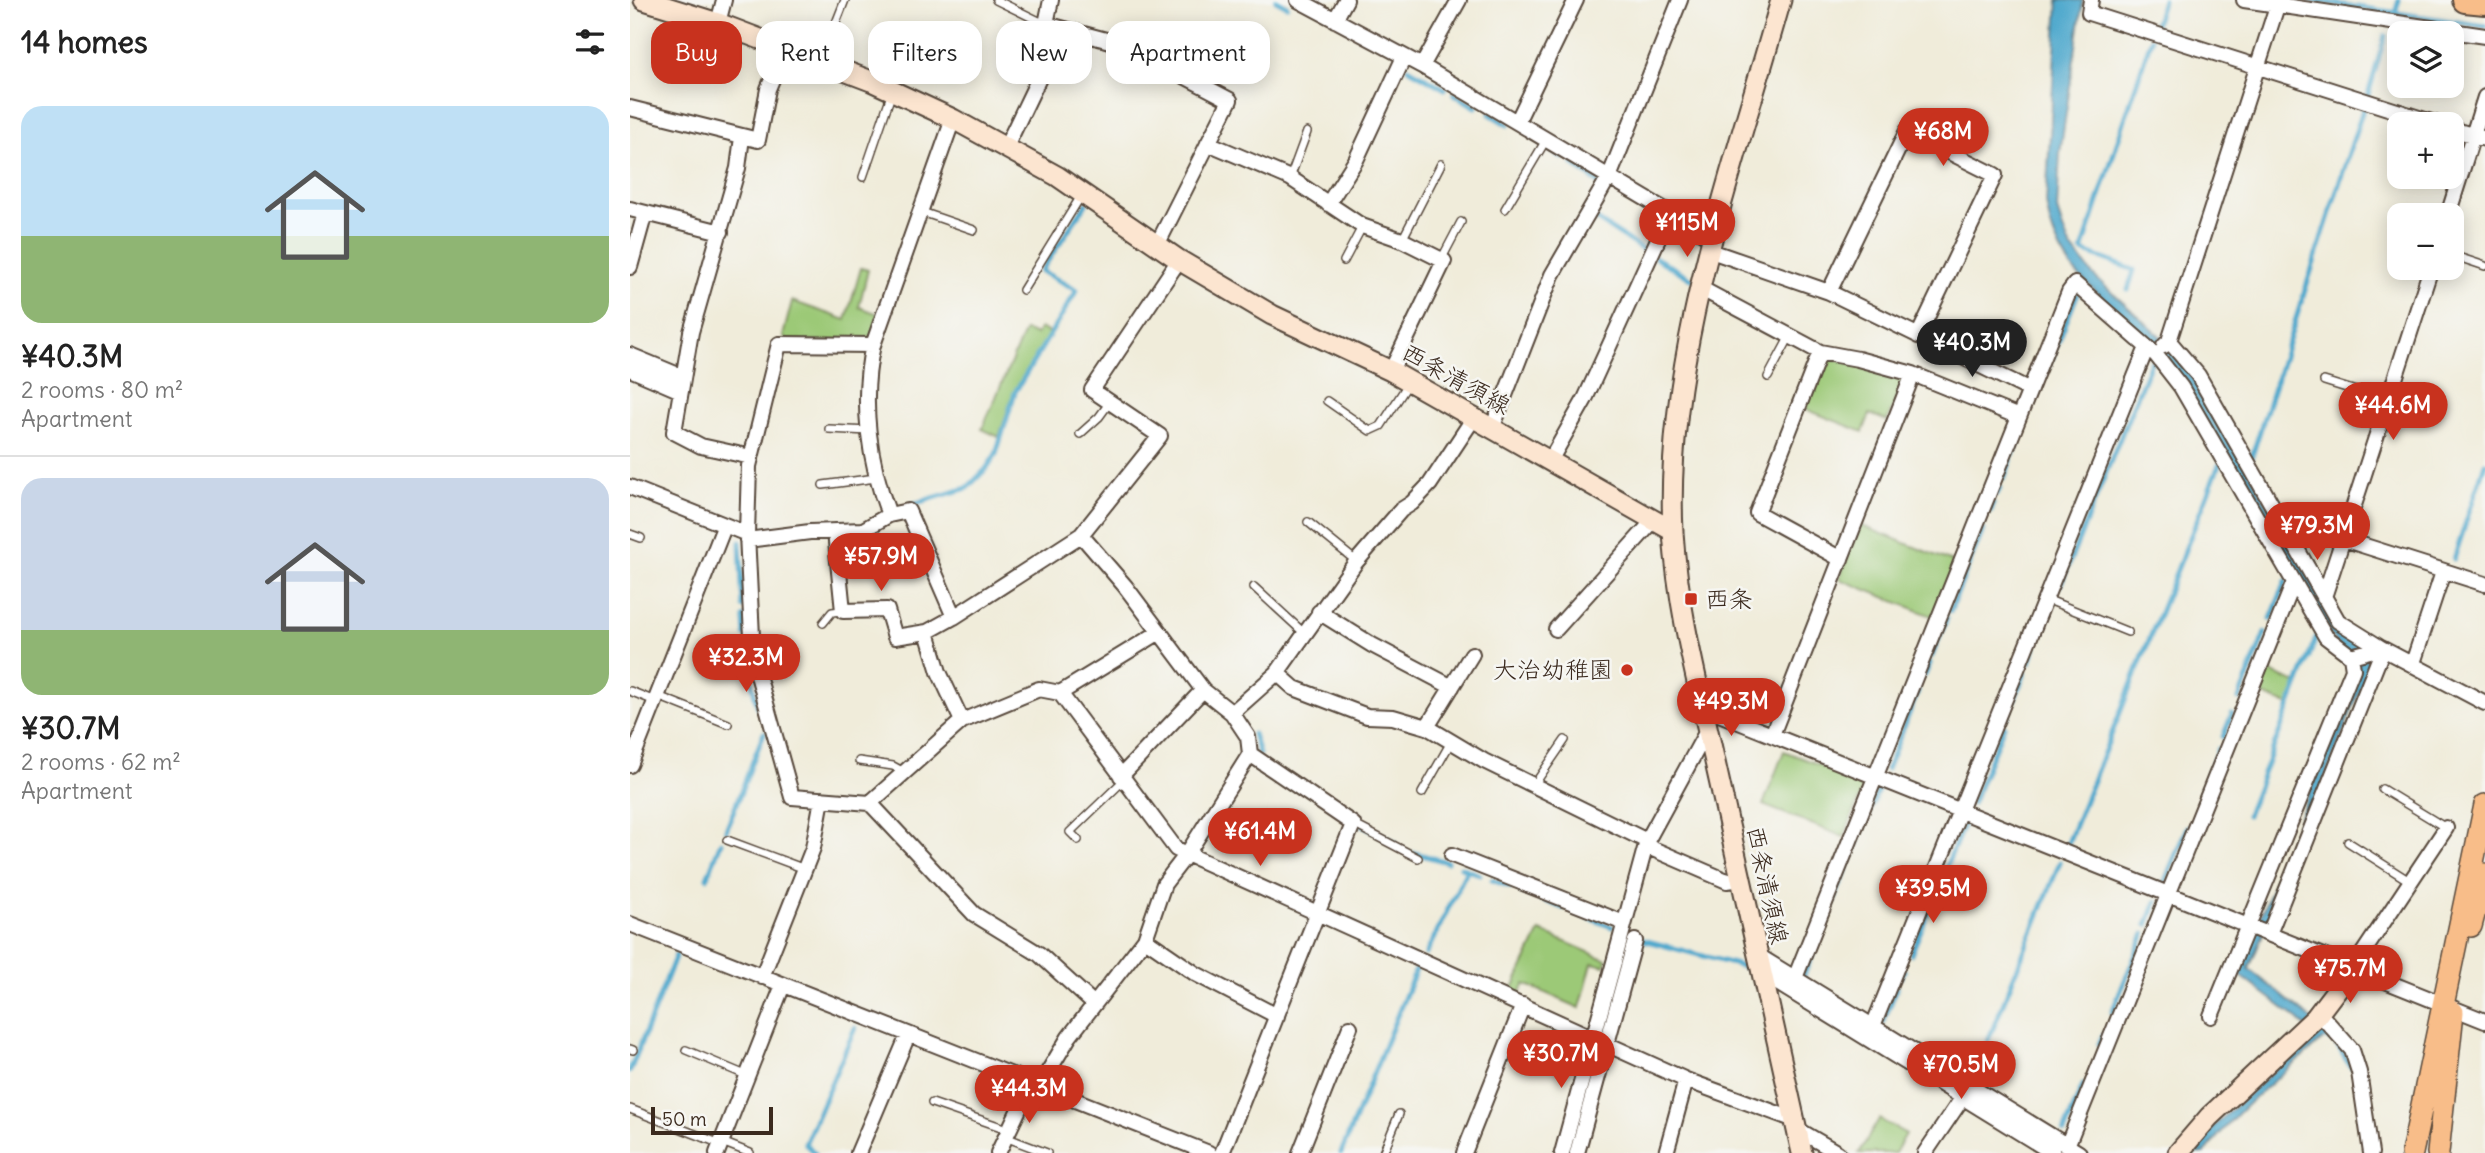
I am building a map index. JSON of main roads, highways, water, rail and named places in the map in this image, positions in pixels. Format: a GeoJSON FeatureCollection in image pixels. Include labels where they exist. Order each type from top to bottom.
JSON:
{"type":"FeatureCollection","features":[{"type":"Feature","properties":{"kind":"highway"},"geometry":{"type":"LineString","coordinates":[[2465,0],[2485,2]]}},
{"type":"Feature","properties":{"kind":"main road","name":"西条清須線"},"geometry":{"type":"LineString","coordinates":[[644,0],[785,48],[953,119],[1006,147],[1083,194],[1179,260],[1272,315],[1391,370],[1673,531],[1681,598],[1708,729],[1802,1153]]}},
{"type":"Feature","properties":{"kind":"main road"},"geometry":{"type":"LineString","coordinates":[[1673,531],[1678,425],[1685,361],[1700,288],[1781,0]]}},
{"type":"Feature","properties":{"kind":"main road"},"geometry":{"type":"LineString","coordinates":[[2412,1153],[2447,1007],[2485,805]]}},
{"type":"Feature","properties":{"kind":"main road"},"geometry":{"type":"LineString","coordinates":[[2438,1153],[2447,1007],[2479,920],[2485,874]]}},
{"type":"Feature","properties":{"kind":"main road"},"geometry":{"type":"LineString","coordinates":[[2178,1153],[2209,1117],[2313,1020],[2353,968]]}},
{"type":"Feature","properties":{"kind":"water"},"geometry":{"type":"Polygon","coordinates":[[[2058,0],[2083,0],[2060,153],[2057,210],[2070,246],[2094,276],[2163,339],[2196,378],[2334,622],[2362,643],[2369,667],[2249,969],[2330,1034],[2247,1104],[2205,1153],[2193,1153],[2214,1126],[2313,1035],[2299,1020],[2241,976],[2240,967],[2358,672],[2331,635],[2165,356],[2077,274],[2056,241],[2046,203],[2058,0]]]}},
{"type":"Feature","properties":{"kind":"waterway"},"geometry":{"type":"LineString","coordinates":[[1276,0],[1287,6]]}},
{"type":"Feature","properties":{"kind":"waterway"},"geometry":{"type":"LineString","coordinates":[[2155,25],[2163,0]]}},
{"type":"Feature","properties":{"kind":"waterway"},"geometry":{"type":"LineString","coordinates":[[2310,0],[2485,26]]}},
{"type":"Feature","properties":{"kind":"waterway"},"geometry":{"type":"LineString","coordinates":[[2395,13],[2399,0]]}},
{"type":"Feature","properties":{"kind":"waterway"},"geometry":{"type":"LineString","coordinates":[[2368,95],[2385,36]]}},
{"type":"Feature","properties":{"kind":"waterway"},"geometry":{"type":"LineString","coordinates":[[2128,290],[2134,270],[2082,251],[2151,39]]}},
{"type":"Feature","properties":{"kind":"waterway"},"geometry":{"type":"LineString","coordinates":[[1408,68],[1445,89]]}},
{"type":"Feature","properties":{"kind":"waterway"},"geometry":{"type":"LineString","coordinates":[[1454,94],[1476,107]]}},
{"type":"Feature","properties":{"kind":"waterway"},"geometry":{"type":"LineString","coordinates":[[2251,459],[2364,106]]}},
{"type":"Feature","properties":{"kind":"waterway"},"geometry":{"type":"LineString","coordinates":[[1490,114],[1508,125]]}},
{"type":"Feature","properties":{"kind":"waterway"},"geometry":{"type":"LineString","coordinates":[[1547,148],[1562,158]]}},
{"type":"Feature","properties":{"kind":"waterway"},"geometry":{"type":"LineString","coordinates":[[1573,164],[1600,184]]}},
{"type":"Feature","properties":{"kind":"waterway"},"geometry":{"type":"LineString","coordinates":[[913,504],[967,488],[986,469],[996,454],[1015,392],[1077,290],[1041,271],[1086,204]]}},
{"type":"Feature","properties":{"kind":"waterway"},"geometry":{"type":"LineString","coordinates":[[1594,218],[1646,252]]}},
{"type":"Feature","properties":{"kind":"waterway"},"geometry":{"type":"LineString","coordinates":[[1656,258],[1692,279]]}},
{"type":"Feature","properties":{"kind":"waterway"},"geometry":{"type":"LineString","coordinates":[[2056,347],[2077,295]]}},
{"type":"Feature","properties":{"kind":"waterway"},"geometry":{"type":"LineString","coordinates":[[2052,358],[2054,352]]}},
{"type":"Feature","properties":{"kind":"waterway"},"geometry":{"type":"LineString","coordinates":[[2060,586],[2151,362]]}},
{"type":"Feature","properties":{"kind":"waterway"},"geometry":{"type":"LineString","coordinates":[[2047,369],[2049,364]]}},
{"type":"Feature","properties":{"kind":"waterway"},"geometry":{"type":"LineString","coordinates":[[2037,394],[2041,383]]}},
{"type":"Feature","properties":{"kind":"waterway"},"geometry":{"type":"LineString","coordinates":[[2013,454],[2018,443]]}},
{"type":"Feature","properties":{"kind":"waterway"},"geometry":{"type":"LineString","coordinates":[[2004,478],[2011,460]]}},
{"type":"Feature","properties":{"kind":"waterway"},"geometry":{"type":"LineString","coordinates":[[2454,559],[2485,463]]}},
{"type":"Feature","properties":{"kind":"waterway"},"geometry":{"type":"LineString","coordinates":[[2068,843],[2219,465]]}},
{"type":"Feature","properties":{"kind":"waterway"},"geometry":{"type":"LineString","coordinates":[[1997,494],[2000,488]]}},
{"type":"Feature","properties":{"kind":"waterway"},"geometry":{"type":"LineString","coordinates":[[1991,511],[1993,504]]}},
{"type":"Feature","properties":{"kind":"waterway"},"geometry":{"type":"LineString","coordinates":[[1950,611],[1983,530]]}},
{"type":"Feature","properties":{"kind":"waterway"},"geometry":{"type":"LineString","coordinates":[[740,542],[743,607]]}},
{"type":"Feature","properties":{"kind":"waterway"},"geometry":{"type":"LineString","coordinates":[[2271,619],[2286,581]]}},
{"type":"Feature","properties":{"kind":"waterway"},"geometry":{"type":"LineString","coordinates":[[744,617],[745,635]]}},
{"type":"Feature","properties":{"kind":"waterway"},"geometry":{"type":"LineString","coordinates":[[1932,656],[1947,618]]}},
{"type":"Feature","properties":{"kind":"waterway"},"geometry":{"type":"LineString","coordinates":[[2239,699],[2265,633]]}},
{"type":"Feature","properties":{"kind":"waterway"},"geometry":{"type":"LineString","coordinates":[[2247,815],[2317,636]]}},
{"type":"Feature","properties":{"kind":"waterway"},"geometry":{"type":"LineString","coordinates":[[2030,662],[2035,648]]}},
{"type":"Feature","properties":{"kind":"waterway"},"geometry":{"type":"LineString","coordinates":[[1925,675],[1930,663]]}},
{"type":"Feature","properties":{"kind":"waterway"},"geometry":{"type":"LineString","coordinates":[[749,672],[758,708]]}},
{"type":"Feature","properties":{"kind":"waterway"},"geometry":{"type":"LineString","coordinates":[[2007,717],[2025,673]]}},
{"type":"Feature","properties":{"kind":"waterway"},"geometry":{"type":"LineString","coordinates":[[1887,769],[1918,691]]}},
{"type":"Feature","properties":{"kind":"waterway"},"geometry":{"type":"LineString","coordinates":[[2223,737],[2232,714]]}},
{"type":"Feature","properties":{"kind":"waterway"},"geometry":{"type":"LineString","coordinates":[[1972,804],[2004,726]]}},
{"type":"Feature","properties":{"kind":"waterway"},"geometry":{"type":"LineString","coordinates":[[726,830],[764,733]]}},
{"type":"Feature","properties":{"kind":"waterway"},"geometry":{"type":"LineString","coordinates":[[1253,734],[1259,754]]}},
{"type":"Feature","properties":{"kind":"waterway"},"geometry":{"type":"LineString","coordinates":[[2201,794],[2218,749]]}},
{"type":"Feature","properties":{"kind":"waterway"},"geometry":{"type":"LineString","coordinates":[[1804,975],[1878,790]]}},
{"type":"Feature","properties":{"kind":"waterway"},"geometry":{"type":"LineString","coordinates":[[1360,823],[1394,842]]}},
{"type":"Feature","properties":{"kind":"waterway"},"geometry":{"type":"LineString","coordinates":[[1940,881],[1964,824]]}},
{"type":"Feature","properties":{"kind":"waterway"},"geometry":{"type":"LineString","coordinates":[[2165,881],[2187,827]]}},
{"type":"Feature","properties":{"kind":"waterway"},"geometry":{"type":"LineString","coordinates":[[707,878],[721,842]]}},
{"type":"Feature","properties":{"kind":"waterway"},"geometry":{"type":"LineString","coordinates":[[1415,853],[1447,862]]}},
{"type":"Feature","properties":{"kind":"waterway"},"geometry":{"type":"LineString","coordinates":[[1973,1078],[2060,862]]}},
{"type":"Feature","properties":{"kind":"waterway"},"geometry":{"type":"LineString","coordinates":[[1461,867],[1480,875]]}},
{"type":"Feature","properties":{"kind":"waterway"},"geometry":{"type":"LineString","coordinates":[[1426,954],[1467,870]]}},
{"type":"Feature","properties":{"kind":"waterway"},"geometry":{"type":"LineString","coordinates":[[1492,880],[1510,887]]}},
{"type":"Feature","properties":{"kind":"waterway"},"geometry":{"type":"LineString","coordinates":[[1521,891],[1526,893]]}},
{"type":"Feature","properties":{"kind":"waterway"},"geometry":{"type":"LineString","coordinates":[[1541,899],[1563,908]]}},
{"type":"Feature","properties":{"kind":"waterway"},"geometry":{"type":"LineString","coordinates":[[2147,925],[2156,902]]}},
{"type":"Feature","properties":{"kind":"waterway"},"geometry":{"type":"LineString","coordinates":[[1911,954],[1930,908]]}},
{"type":"Feature","properties":{"kind":"waterway"},"geometry":{"type":"LineString","coordinates":[[1574,912],[1612,927]]}},
{"type":"Feature","properties":{"kind":"waterway"},"geometry":{"type":"LineString","coordinates":[[2112,1012],[2144,934]]}},
{"type":"Feature","properties":{"kind":"waterway"},"geometry":{"type":"LineString","coordinates":[[1636,938],[1748,968]]}},
{"type":"Feature","properties":{"kind":"waterway"},"geometry":{"type":"LineString","coordinates":[[630,1071],[676,955]]}},
{"type":"Feature","properties":{"kind":"waterway"},"geometry":{"type":"LineString","coordinates":[[1341,1153],[1417,967]]}},
{"type":"Feature","properties":{"kind":"waterway"},"geometry":{"type":"LineString","coordinates":[[1901,977],[1904,971]]}},
{"type":"Feature","properties":{"kind":"waterway"},"geometry":{"type":"LineString","coordinates":[[1883,1022],[1897,988]]}},
{"type":"Feature","properties":{"kind":"waterway"},"geometry":{"type":"LineString","coordinates":[[815,1153],[805,1144],[855,1028]]}},
{"type":"Feature","properties":{"kind":"waterway"},"geometry":{"type":"LineString","coordinates":[[2321,1034],[2335,1042],[2351,1067]]}},
{"type":"Feature","properties":{"kind":"waterway"},"geometry":{"type":"LineString","coordinates":[[2099,1044],[2103,1035]]}},
{"type":"Feature","properties":{"kind":"waterway"},"geometry":{"type":"LineString","coordinates":[[2064,1132],[2083,1085]]}},
{"type":"Feature","properties":{"kind":"waterway"},"geometry":{"type":"LineString","coordinates":[[2052,1145],[2062,1151]]}},
{"type":"Feature","properties":{"kind":"place","name":"西条"},"geometry":{"type":"Point","coordinates":[1691,599]}},
{"type":"Feature","properties":{"kind":"place","name":"大治幼稚園"},"geometry":{"type":"Point","coordinates":[1627,670]}}]}
